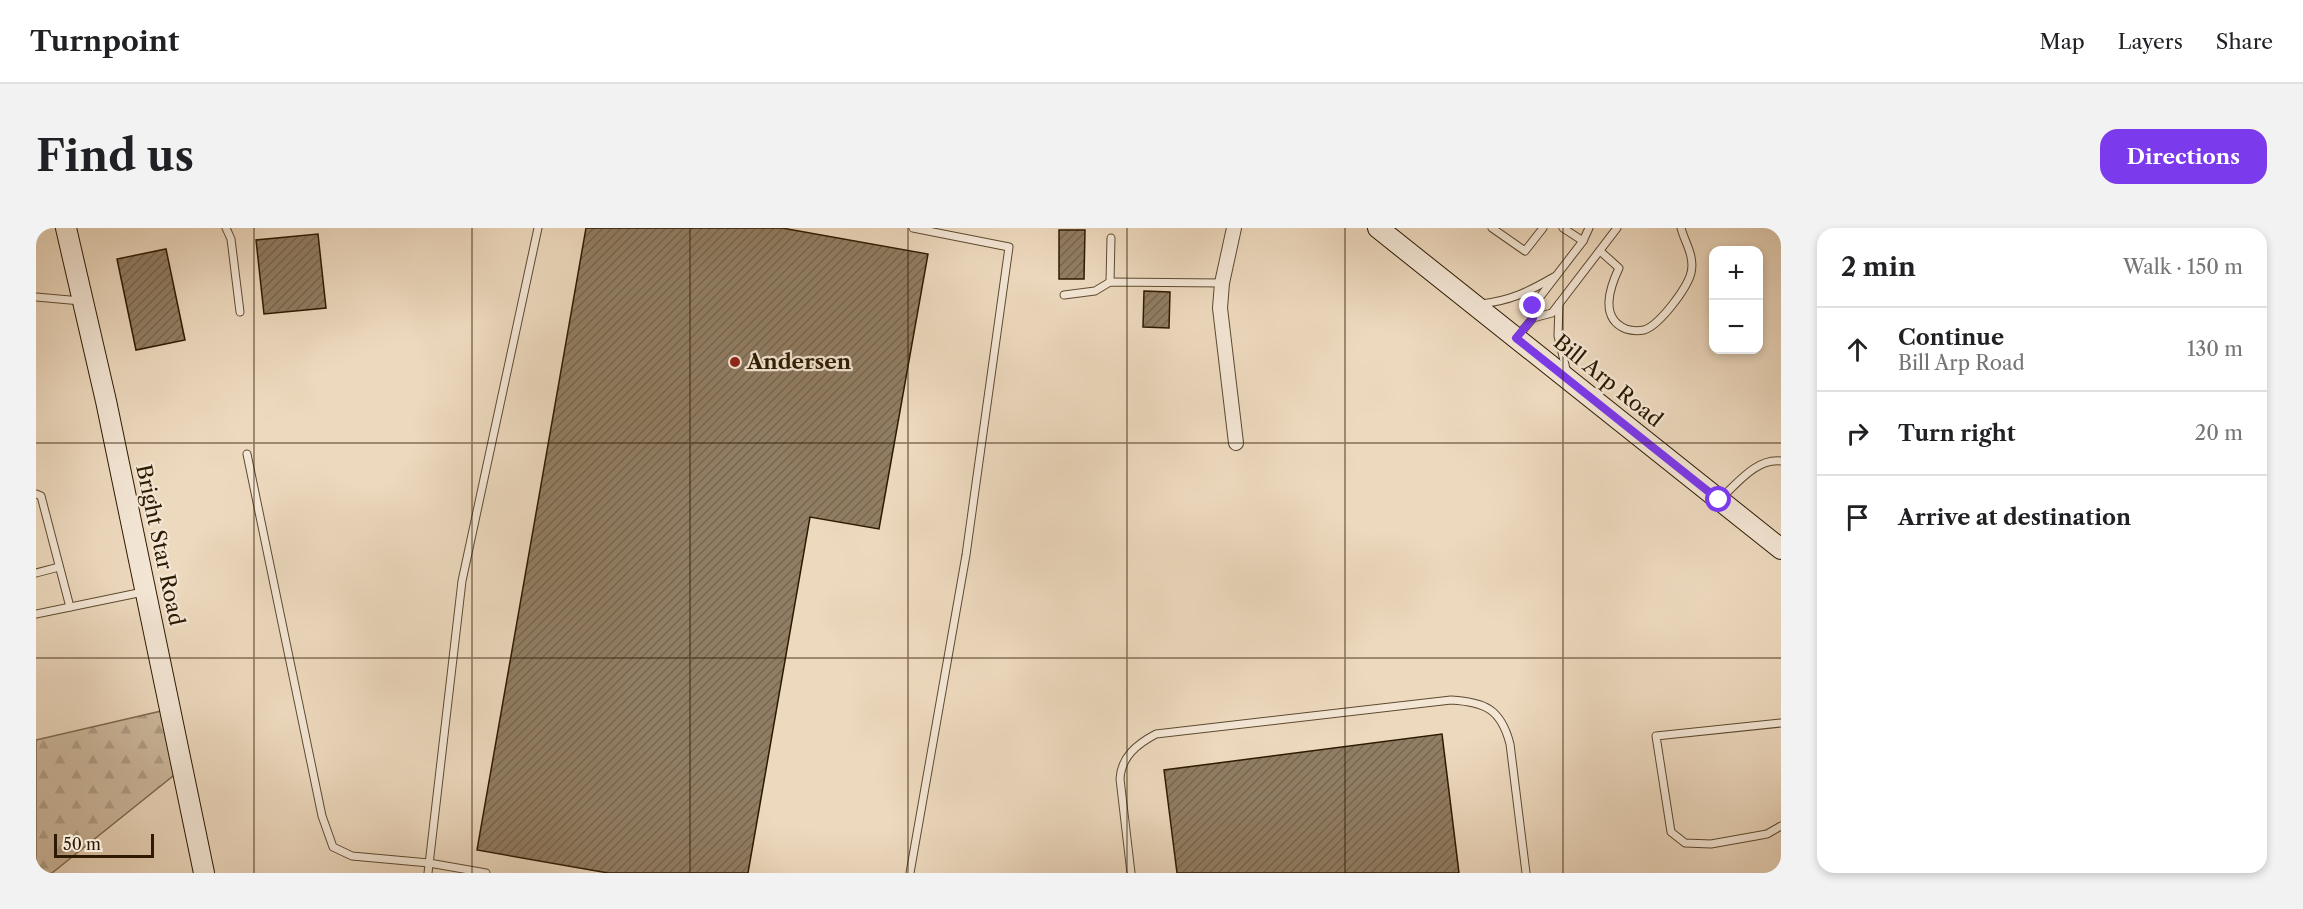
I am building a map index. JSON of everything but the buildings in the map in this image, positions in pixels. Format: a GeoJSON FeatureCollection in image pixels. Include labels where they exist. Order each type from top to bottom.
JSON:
{"type":"FeatureCollection","features":[{"type":"Feature","properties":{"kind":"street","name":"Bright Star Road"},"geometry":{"type":"LineString","coordinates":[[66,228],[106,401],[204,873]]}},
{"type":"Feature","properties":{"kind":"street"},"geometry":{"type":"LineString","coordinates":[[1234,228],[1222,283],[1220,308],[1236,443]]}},
{"type":"Feature","properties":{"kind":"street","name":"Bill Arp Road"},"geometry":{"type":"LineString","coordinates":[[1378,228],[1781,549]]}},
{"type":"Feature","properties":{"kind":"lane"},"geometry":{"type":"LineString","coordinates":[[226,228],[231,238],[240,312]]}},
{"type":"Feature","properties":{"kind":"lane"},"geometry":{"type":"LineString","coordinates":[[428,873],[462,581],[538,228]]}},
{"type":"Feature","properties":{"kind":"lane"},"geometry":{"type":"LineString","coordinates":[[910,873],[966,555],[1009,247],[913,228]]}},
{"type":"Feature","properties":{"kind":"lane"},"geometry":{"type":"LineString","coordinates":[[1492,228],[1525,251],[1543,228]]}},
{"type":"Feature","properties":{"kind":"lane"},"geometry":{"type":"LineString","coordinates":[[1563,228],[1583,241]]}},
{"type":"Feature","properties":{"kind":"lane"},"geometry":{"type":"LineString","coordinates":[[1533,318],[1533,306],[1583,241],[1589,228]]}},
{"type":"Feature","properties":{"kind":"lane"},"geometry":{"type":"LineString","coordinates":[[1516,338],[1533,318],[1552,313],[1617,228]]}},
{"type":"Feature","properties":{"kind":"lane"},"geometry":{"type":"LineString","coordinates":[[1600,251],[1619,268],[1609,296],[1609,308],[1614,320],[1621,327],[1632,331],[1646,329],[1658,321],[1678,297],[1691,274],[1692,258],[1681,228]]}},
{"type":"Feature","properties":{"kind":"lane"},"geometry":{"type":"LineString","coordinates":[[1110,282],[1111,238]]}},
{"type":"Feature","properties":{"kind":"lane"},"geometry":{"type":"LineString","coordinates":[[1474,305],[1512,299],[1556,276]]}},
{"type":"Feature","properties":{"kind":"lane"},"geometry":{"type":"LineString","coordinates":[[1064,295],[1095,291],[1110,282],[1222,283]]}},
{"type":"Feature","properties":{"kind":"lane"},"geometry":{"type":"LineString","coordinates":[[36,297],[83,301]]}},
{"type":"Feature","properties":{"kind":"lane"},"geometry":{"type":"LineString","coordinates":[[1559,303],[1557,336],[1570,381]]}},
{"type":"Feature","properties":{"kind":"lane"},"geometry":{"type":"LineString","coordinates":[[247,454],[322,816],[333,847],[352,856],[429,863],[486,873]]}},
{"type":"Feature","properties":{"kind":"lane"},"geometry":{"type":"LineString","coordinates":[[1719,500],[1756,466],[1772,460],[1781,461]]}},
{"type":"Feature","properties":{"kind":"lane"},"geometry":{"type":"LineString","coordinates":[[36,494],[41,496],[70,607]]}},
{"type":"Feature","properties":{"kind":"lane"},"geometry":{"type":"LineString","coordinates":[[36,573],[59,567]]}},
{"type":"Feature","properties":{"kind":"lane"},"geometry":{"type":"LineString","coordinates":[[36,614],[145,591]]}},
{"type":"Feature","properties":{"kind":"lane"},"geometry":{"type":"LineString","coordinates":[[1131,873],[1120,779],[1121,766],[1142,741],[1156,734],[1451,700],[1472,701],[1494,711],[1506,727],[1526,873]]}},
{"type":"Feature","properties":{"kind":"lane"},"geometry":{"type":"LineString","coordinates":[[1781,723],[1656,736],[1671,832],[1685,843],[1723,842],[1767,834],[1781,826]]}},
{"type":"Feature","properties":{"kind":"green space"},"geometry":{"type":"Polygon","coordinates":[[[170,709],[183,768],[52,873],[36,873],[36,740],[170,709]]]}},
{"type":"Feature","properties":{"kind":"place","name":"Andersen"},"geometry":{"type":"Point","coordinates":[735,362]}},
{"type":"Feature","properties":{"kind":"route"},"geometry":{"type":"LineString","coordinates":[[1533,306],[1533,318],[1516,338],[1719,500]]}}]}
